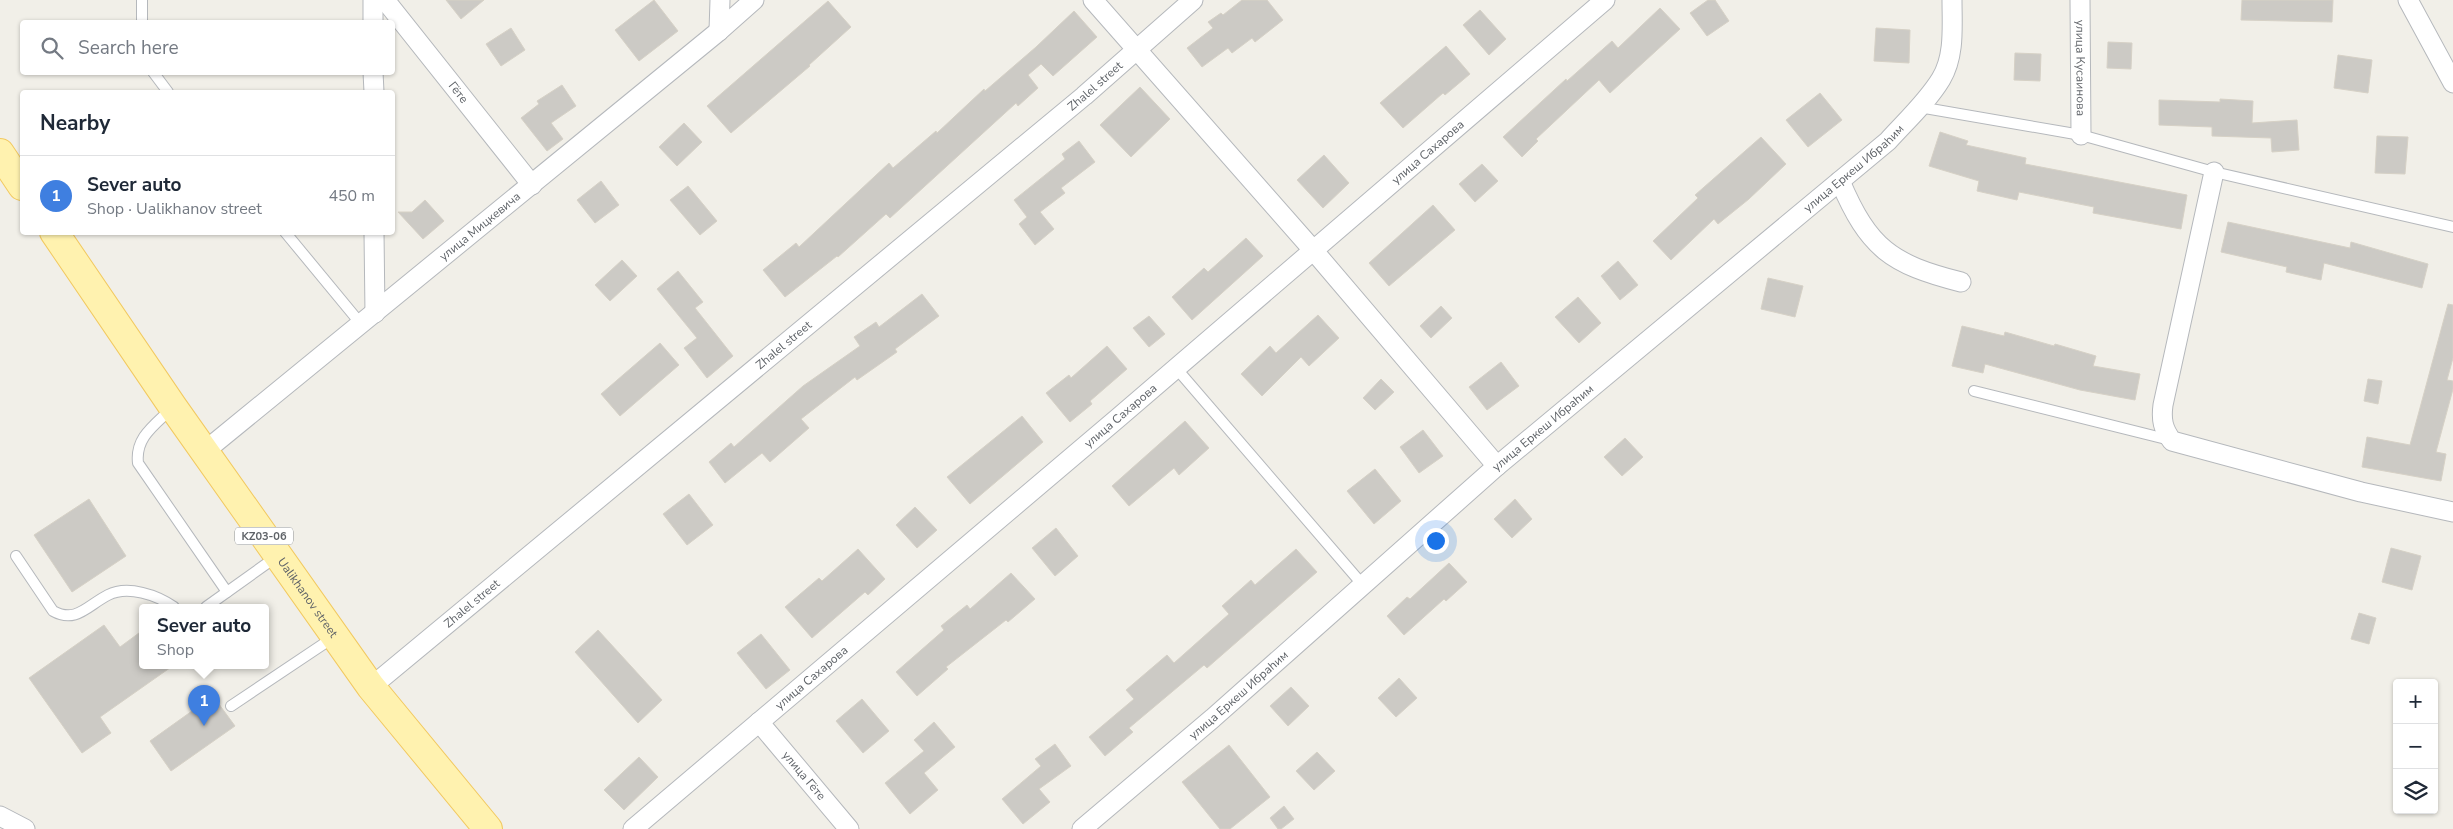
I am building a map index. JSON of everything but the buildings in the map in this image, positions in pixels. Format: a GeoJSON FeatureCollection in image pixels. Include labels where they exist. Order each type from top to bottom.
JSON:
{"type":"FeatureCollection","features":[{"type":"Feature","properties":{"kind":"main road"},"geometry":{"type":"LineString","coordinates":[[0,152],[20,183]]}},
{"type":"Feature","properties":{"kind":"main road","name":"Ualikhanov street"},"geometry":{"type":"LineString","coordinates":[[56,235],[172,407],[371,687],[488,829]]}},
{"type":"Feature","properties":{"kind":"street"},"geometry":{"type":"LineString","coordinates":[[373,0],[373,20]]}},
{"type":"Feature","properties":{"kind":"street","name":"Гёте"},"geometry":{"type":"LineString","coordinates":[[385,0],[532,185]]}},
{"type":"Feature","properties":{"kind":"street"},"geometry":{"type":"LineString","coordinates":[[719,31],[720,0]]}},
{"type":"Feature","properties":{"kind":"street","name":"улица Мицкевича"},"geometry":{"type":"LineString","coordinates":[[205,451],[532,185],[754,0]]}},
{"type":"Feature","properties":{"kind":"street"},"geometry":{"type":"LineString","coordinates":[[1094,0],[1313,250],[1497,466]]}},
{"type":"Feature","properties":{"kind":"street","name":"Zhalel street"},"geometry":{"type":"LineString","coordinates":[[371,687],[1077,102],[1193,0]]}},
{"type":"Feature","properties":{"kind":"street","name":"улица Сахарова"},"geometry":{"type":"LineString","coordinates":[[633,829],[1176,368],[1605,0]]}},
{"type":"Feature","properties":{"kind":"street","name":"улица Еркеш Ибраһим"},"geometry":{"type":"LineString","coordinates":[[1082,829],[1213,718],[1497,466],[1888,141],[1942,79],[1949,60],[1953,37],[1952,0]]}},
{"type":"Feature","properties":{"kind":"street","name":"улица Кусаинова"},"geometry":{"type":"LineString","coordinates":[[2080,0],[2081,135]]}},
{"type":"Feature","properties":{"kind":"street"},"geometry":{"type":"LineString","coordinates":[[2408,0],[2453,83]]}},
{"type":"Feature","properties":{"kind":"street"},"geometry":{"type":"LineString","coordinates":[[374,75],[374,90]]}},
{"type":"Feature","properties":{"kind":"street"},"geometry":{"type":"LineString","coordinates":[[2214,172],[2161,416],[2164,430],[2172,441],[2362,492],[2453,512]]}},
{"type":"Feature","properties":{"kind":"street"},"geometry":{"type":"LineString","coordinates":[[1840,181],[1854,216],[1874,241],[1900,262],[1931,274],[1962,282]]}},
{"type":"Feature","properties":{"kind":"street"},"geometry":{"type":"LineString","coordinates":[[368,318],[374,235]]}},
{"type":"Feature","properties":{"kind":"street","name":"улица Гёте"},"geometry":{"type":"LineString","coordinates":[[759,722],[850,829]]}},
{"type":"Feature","properties":{"kind":"street"},"geometry":{"type":"LineString","coordinates":[[0,816],[25,829]]}},
{"type":"Feature","properties":{"kind":"lane"},"geometry":{"type":"LineString","coordinates":[[142,0],[142,20]]}},
{"type":"Feature","properties":{"kind":"lane"},"geometry":{"type":"LineString","coordinates":[[155,75],[166,90]]}},
{"type":"Feature","properties":{"kind":"lane"},"geometry":{"type":"LineString","coordinates":[[1919,107],[2081,135],[2214,172],[2453,227]]}},
{"type":"Feature","properties":{"kind":"lane"},"geometry":{"type":"LineString","coordinates":[[288,235],[368,318]]}},
{"type":"Feature","properties":{"kind":"lane"},"geometry":{"type":"LineString","coordinates":[[1176,368],[1362,584]]}},
{"type":"Feature","properties":{"kind":"lane"},"geometry":{"type":"LineString","coordinates":[[1974,391],[2172,441]]}},
{"type":"Feature","properties":{"kind":"lane"},"geometry":{"type":"LineString","coordinates":[[172,407],[143,436],[136,450],[138,463],[227,592]]}},
{"type":"Feature","properties":{"kind":"lane"},"geometry":{"type":"LineString","coordinates":[[16,556],[53,611],[60,615],[76,616],[108,595],[116,592],[149,594],[168,604]]}},
{"type":"Feature","properties":{"kind":"lane"},"geometry":{"type":"LineString","coordinates":[[210,604],[277,556]]}},
{"type":"Feature","properties":{"kind":"lane"},"geometry":{"type":"LineString","coordinates":[[232,706],[335,637]]}},
{"type":"Feature","properties":{"kind":"place","name":"Sever auto"},"geometry":{"type":"Point","coordinates":[204,726]}}]}
